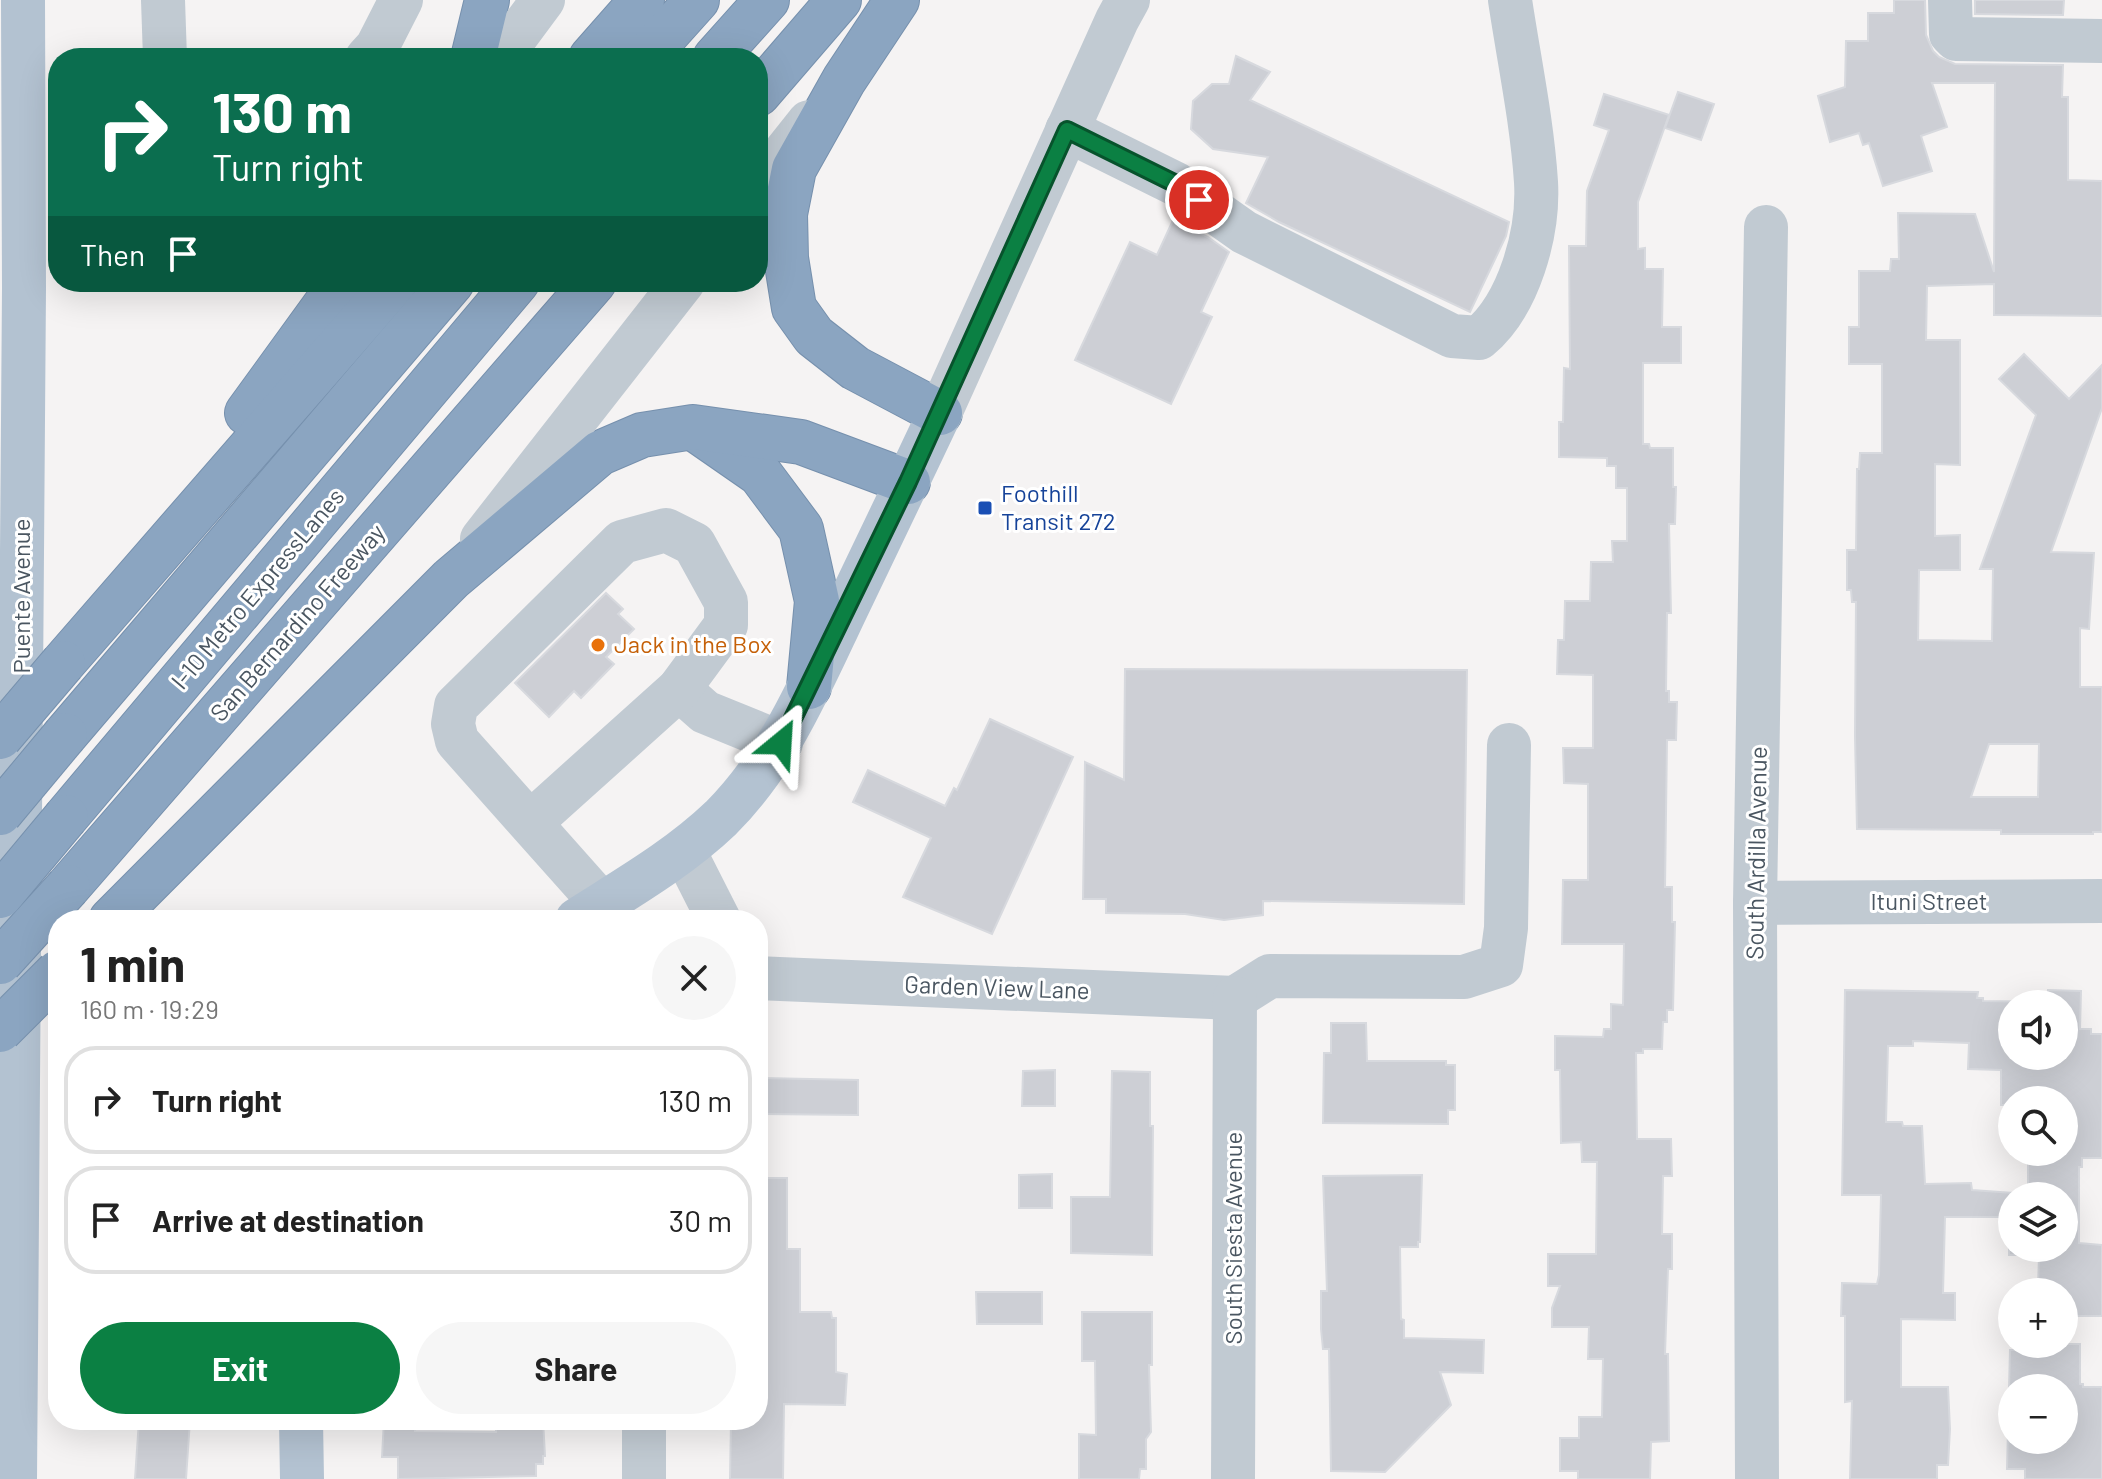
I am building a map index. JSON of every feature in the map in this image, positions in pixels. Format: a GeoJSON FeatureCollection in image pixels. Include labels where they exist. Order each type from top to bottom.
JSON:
{"type":"FeatureCollection","features":[{"type":"Feature","properties":{"kind":"highway"},"geometry":{"type":"LineString","coordinates":[[475,48],[487,0]]}},
{"type":"Feature","properties":{"kind":"highway"},"geometry":{"type":"LineString","coordinates":[[600,48],[642,0]]}},
{"type":"Feature","properties":{"kind":"highway"},"geometry":{"type":"LineString","coordinates":[[654,48],[697,0]]}},
{"type":"Feature","properties":{"kind":"highway"},"geometry":{"type":"LineString","coordinates":[[724,48],[767,0]]}},
{"type":"Feature","properties":{"kind":"highway"},"geometry":{"type":"LineString","coordinates":[[768,82],[839,0]]}},
{"type":"Feature","properties":{"kind":"highway"},"geometry":{"type":"LineString","coordinates":[[897,0],[844,80],[794,169],[785,214],[786,258],[794,308],[814,336],[855,368],[940,413]]}},
{"type":"Feature","properties":{"kind":"highway"},"geometry":{"type":"LineString","coordinates":[[63,663],[335,292]]}},
{"type":"Feature","properties":{"kind":"highway"},"geometry":{"type":"LineString","coordinates":[[0,737],[386,292]]}},
{"type":"Feature","properties":{"kind":"highway"},"geometry":{"type":"LineString","coordinates":[[0,813],[443,292]]}},
{"type":"Feature","properties":{"kind":"highway","name":"I-10 Metro ExpressLanes"},"geometry":{"type":"LineString","coordinates":[[0,896],[509,292]]}},
{"type":"Feature","properties":{"kind":"highway","name":"San Bernardino Freeway"},"geometry":{"type":"LineString","coordinates":[[0,962],[585,292]]}},
{"type":"Feature","properties":{"kind":"highway"},"geometry":{"type":"LineString","coordinates":[[693,427],[760,474],[801,529],[817,601],[809,687]]}},
{"type":"Feature","properties":{"kind":"highway"},"geometry":{"type":"LineString","coordinates":[[121,910],[451,579],[600,453],[642,435],[693,427],[801,442],[908,482]]}},
{"type":"Feature","properties":{"kind":"highway"},"geometry":{"type":"LineString","coordinates":[[0,1030],[48,982]]}},
{"type":"Feature","properties":{"kind":"main road","name":"Puente Avenue"},"geometry":{"type":"LineString","coordinates":[[15,1479],[24,288],[23,0]]}},
{"type":"Feature","properties":{"kind":"main road"},"geometry":{"type":"LineString","coordinates":[[593,910],[684,851],[722,816],[781,743],[940,413]]}},
{"type":"Feature","properties":{"kind":"main road"},"geometry":{"type":"LineString","coordinates":[[301,1430],[302,1479]]}},
{"type":"Feature","properties":{"kind":"street"},"geometry":{"type":"LineString","coordinates":[[163,0],[165,48]]}},
{"type":"Feature","properties":{"kind":"street"},"geometry":{"type":"LineString","coordinates":[[376,48],[401,0]]}},
{"type":"Feature","properties":{"kind":"street"},"geometry":{"type":"LineString","coordinates":[[507,48],[543,0]]}},
{"type":"Feature","properties":{"kind":"street"},"geometry":{"type":"LineString","coordinates":[[940,413],[1128,0]]}},
{"type":"Feature","properties":{"kind":"street"},"geometry":{"type":"LineString","coordinates":[[1067,130],[1176,184],[1257,239],[1452,336],[1479,338],[1495,325],[1513,295],[1531,244],[1536,184],[1510,0]]}},
{"type":"Feature","properties":{"kind":"street"},"geometry":{"type":"LineString","coordinates":[[1950,0],[1951,34],[1956,39],[2102,41]]}},
{"type":"Feature","properties":{"kind":"street"},"geometry":{"type":"LineString","coordinates":[[768,174],[844,80]]}},
{"type":"Feature","properties":{"kind":"street","name":"South Ardilla Avenue"},"geometry":{"type":"LineString","coordinates":[[1757,1479],[1755,903],[1766,227]]}},
{"type":"Feature","properties":{"kind":"street"},"geometry":{"type":"LineString","coordinates":[[451,579],[676,292]]}},
{"type":"Feature","properties":{"kind":"street"},"geometry":{"type":"LineString","coordinates":[[530,823],[679,689],[726,625],[726,602],[694,544],[666,530],[622,542],[456,706],[453,724],[457,741],[530,823],[589,910]]}},
{"type":"Feature","properties":{"kind":"street"},"geometry":{"type":"LineString","coordinates":[[679,689],[705,712],[781,743]]}},
{"type":"Feature","properties":{"kind":"street"},"geometry":{"type":"LineString","coordinates":[[1235,998],[1270,976],[1464,977],[1501,965],[1506,928],[1509,745]]}},
{"type":"Feature","properties":{"kind":"street"},"geometry":{"type":"LineString","coordinates":[[684,851],[714,910]]}},
{"type":"Feature","properties":{"kind":"street","name":"Ituni Street"},"geometry":{"type":"LineString","coordinates":[[1755,903],[2102,901]]}},
{"type":"Feature","properties":{"kind":"street","name":"Garden View Lane"},"geometry":{"type":"LineString","coordinates":[[768,978],[1235,998]]}},
{"type":"Feature","properties":{"kind":"street","name":"South Siesta Avenue"},"geometry":{"type":"LineString","coordinates":[[1233,1479],[1235,998]]}},
{"type":"Feature","properties":{"kind":"street"},"geometry":{"type":"LineString","coordinates":[[644,1430],[644,1479]]}},
{"type":"Feature","properties":{"kind":"building"},"geometry":{"type":"Polygon","coordinates":[[[1894,0],[1925,0],[1926,35],[1933,51],[1955,64],[2063,65],[2062,97],[2068,97],[2068,180],[2102,181],[2102,316],[1994,315],[1994,284],[1927,286],[1926,340],[1960,340],[1960,465],[1935,464],[1935,536],[1960,535],[1960,570],[1919,570],[1918,640],[1992,641],[1993,569],[1980,569],[2036,415],[1999,379],[2024,354],[2069,399],[2102,365],[2102,408],[2051,552],[2094,553],[2089,629],[2080,628],[2080,687],[2102,687],[2102,832],[2001,834],[2001,830],[1857,829],[1856,602],[1852,602],[1851,590],[1847,590],[1847,550],[1856,550],[1860,453],[1882,453],[1882,364],[1849,364],[1849,327],[1859,327],[1859,271],[1890,271],[1891,259],[1899,259],[1898,213],[1975,214],[1994,272],[1995,83],[1932,83],[1947,127],[1921,136],[1932,171],[1883,186],[1869,143],[1863,145],[1859,133],[1830,142],[1818,96],[1845,87],[1846,41],[1868,41],[1868,13],[1894,13],[1894,0]],[[1989,744],[1971,797],[2038,797],[2039,744],[1989,744]]]}},
{"type":"Feature","properties":{"kind":"building"},"geometry":{"type":"Polygon","coordinates":[[[1975,0],[2064,0],[2063,15],[1975,14],[1975,0]]]}},
{"type":"Feature","properties":{"kind":"building"},"geometry":{"type":"Polygon","coordinates":[[[1236,56],[1270,72],[1250,100],[1509,222],[1506,236],[1470,312],[1279,222],[1246,203],[1268,157],[1213,149],[1191,129],[1193,101],[1212,84],[1229,84],[1236,56]]]}},
{"type":"Feature","properties":{"kind":"building"},"geometry":{"type":"Polygon","coordinates":[[[1678,92],[1714,104],[1701,140],[1665,128],[1678,92]]]}},
{"type":"Feature","properties":{"kind":"building"},"geometry":{"type":"Polygon","coordinates":[[[1604,94],[1669,115],[1638,202],[1638,249],[1645,248],[1645,269],[1663,269],[1662,327],[1681,327],[1681,363],[1643,363],[1643,444],[1649,444],[1650,448],[1673,448],[1673,487],[1676,487],[1675,524],[1669,524],[1671,613],[1667,613],[1666,691],[1669,691],[1669,702],[1677,702],[1676,740],[1667,740],[1665,887],[1672,887],[1672,922],[1675,922],[1673,1010],[1667,1010],[1667,1022],[1663,1022],[1662,1049],[1643,1049],[1643,1053],[1636,1053],[1637,1139],[1671,1139],[1672,1176],[1663,1176],[1662,1234],[1672,1234],[1665,1354],[1668,1354],[1669,1441],[1651,1442],[1650,1479],[1578,1479],[1578,1471],[1560,1471],[1560,1438],[1579,1438],[1579,1417],[1602,1417],[1603,1359],[1588,1359],[1589,1327],[1552,1327],[1552,1308],[1560,1286],[1548,1286],[1548,1254],[1596,1254],[1597,1162],[1582,1162],[1581,1142],[1561,1143],[1560,1070],[1555,1070],[1555,1036],[1603,1037],[1604,1029],[1611,1029],[1611,1004],[1623,1005],[1624,944],[1562,944],[1563,880],[1588,880],[1588,784],[1564,783],[1563,748],[1593,748],[1593,675],[1557,674],[1558,640],[1564,640],[1565,601],[1590,601],[1591,562],[1613,562],[1612,541],[1627,541],[1627,488],[1616,488],[1616,466],[1607,466],[1607,458],[1559,457],[1564,368],[1570,369],[1569,246],[1586,246],[1587,191],[1609,130],[1594,125],[1604,94]]]}},
{"type":"Feature","properties":{"kind":"building"},"geometry":{"type":"Polygon","coordinates":[[[1173,220],[1208,237],[1229,252],[1201,312],[1212,317],[1171,404],[1075,360],[1130,242],[1157,255],[1173,220]]]}},
{"type":"Feature","properties":{"kind":"building"},"geometry":{"type":"Polygon","coordinates":[[[606,593],[623,609],[618,614],[634,629],[606,657],[614,664],[581,698],[574,691],[549,717],[515,683],[606,593]]]}},
{"type":"Feature","properties":{"kind":"building"},"geometry":{"type":"Polygon","coordinates":[[[1125,669],[1467,670],[1464,904],[1263,901],[1263,915],[1224,920],[1185,914],[1106,913],[1106,899],[1083,899],[1085,762],[1124,780],[1125,669]]]}},
{"type":"Feature","properties":{"kind":"building"},"geometry":{"type":"Polygon","coordinates":[[[990,719],[1073,757],[992,934],[903,897],[931,838],[853,802],[868,770],[945,806],[954,788],[957,790],[990,719]]]}},
{"type":"Feature","properties":{"kind":"building"},"geometry":{"type":"Polygon","coordinates":[[[1845,990],[1978,992],[1977,998],[1983,998],[1983,1001],[1998,1001],[1998,1070],[1968,1069],[1969,1043],[1913,1041],[1913,1046],[1888,1046],[1886,1122],[1922,1126],[1925,1184],[1971,1183],[1972,1190],[1998,1192],[1998,1217],[1945,1217],[1943,1293],[1955,1293],[1955,1320],[1901,1319],[1901,1387],[1948,1387],[1948,1465],[1937,1465],[1937,1479],[1850,1479],[1852,1401],[1845,1402],[1842,1283],[1877,1284],[1881,1195],[1842,1195],[1845,990]]]}},
{"type":"Feature","properties":{"kind":"building"},"geometry":{"type":"Polygon","coordinates":[[[2078,991],[2081,991],[2080,1029],[2091,1029],[2091,1034],[2102,1034],[2102,1158],[2082,1158],[2082,1167],[2079,1167],[2079,1243],[2102,1245],[2102,1316],[2078,1316],[2078,1278],[2038,1278],[2039,1262],[2078,1262],[2078,1182],[2028,1182],[2028,1166],[2078,1166],[2078,1086],[2001,1086],[2001,1070],[2078,1070],[2078,991]]]}},
{"type":"Feature","properties":{"kind":"building"},"geometry":{"type":"Polygon","coordinates":[[[1331,1023],[1366,1023],[1367,1061],[1446,1061],[1446,1065],[1455,1065],[1455,1110],[1448,1110],[1448,1124],[1323,1123],[1324,1053],[1331,1053],[1331,1023]]]}},
{"type":"Feature","properties":{"kind":"building"},"geometry":{"type":"Polygon","coordinates":[[[1055,1070],[1055,1106],[1022,1106],[1023,1071],[1055,1070]]]}},
{"type":"Feature","properties":{"kind":"building"},"geometry":{"type":"Polygon","coordinates":[[[1112,1071],[1150,1072],[1150,1126],[1153,1126],[1152,1255],[1071,1253],[1071,1197],[1110,1197],[1112,1071]]]}},
{"type":"Feature","properties":{"kind":"building"},"geometry":{"type":"Polygon","coordinates":[[[768,1078],[858,1080],[858,1115],[768,1114],[768,1078]]]}},
{"type":"Feature","properties":{"kind":"building"},"geometry":{"type":"Polygon","coordinates":[[[1052,1174],[1052,1208],[1019,1208],[1019,1175],[1052,1174]]]}},
{"type":"Feature","properties":{"kind":"building"},"geometry":{"type":"Polygon","coordinates":[[[1422,1175],[1420,1242],[1418,1247],[1400,1247],[1404,1338],[1484,1340],[1483,1373],[1440,1372],[1451,1405],[1385,1472],[1331,1471],[1329,1349],[1323,1349],[1321,1329],[1321,1291],[1327,1291],[1323,1176],[1422,1175]]]}},
{"type":"Feature","properties":{"kind":"building"},"geometry":{"type":"Polygon","coordinates":[[[768,1178],[787,1178],[787,1249],[800,1249],[800,1312],[831,1312],[832,1318],[836,1318],[836,1372],[847,1374],[845,1405],[784,1404],[783,1479],[730,1479],[731,1430],[768,1430],[768,1178]]]}},
{"type":"Feature","properties":{"kind":"building"},"geometry":{"type":"Polygon","coordinates":[[[976,1292],[1042,1292],[1042,1324],[977,1324],[976,1292]]]}},
{"type":"Feature","properties":{"kind":"building"},"geometry":{"type":"Polygon","coordinates":[[[1082,1312],[1152,1312],[1152,1365],[1149,1365],[1151,1432],[1146,1439],[1146,1469],[1140,1469],[1139,1479],[1079,1479],[1079,1434],[1096,1435],[1095,1361],[1082,1361],[1082,1312]]]}},
{"type":"Feature","properties":{"kind":"building"},"geometry":{"type":"Polygon","coordinates":[[[2080,1344],[2080,1384],[2083,1387],[2102,1387],[2102,1479],[2025,1479],[2025,1469],[2007,1469],[2007,1454],[2078,1454],[2078,1374],[2009,1374],[2010,1358],[2078,1358],[2080,1344]]]}},
{"type":"Feature","properties":{"kind":"building"},"geometry":{"type":"Polygon","coordinates":[[[138,1430],[189,1430],[186,1479],[135,1479],[138,1430]]]}},
{"type":"Feature","properties":{"kind":"building"},"geometry":{"type":"Polygon","coordinates":[[[383,1430],[544,1430],[545,1456],[543,1464],[536,1464],[536,1476],[398,1479],[398,1457],[382,1457],[383,1430]]]}},
{"type":"Feature","properties":{"kind":"place","name":"Foothill Transit 272"},"geometry":{"type":"Point","coordinates":[985,508]}},
{"type":"Feature","properties":{"kind":"place","name":"Jack in the Box"},"geometry":{"type":"Point","coordinates":[598,645]}},
{"type":"Feature","properties":{"kind":"route"},"geometry":{"type":"LineString","coordinates":[[781,743],[908,482],[1067,130],[1176,184],[1199,200]]}}]}
